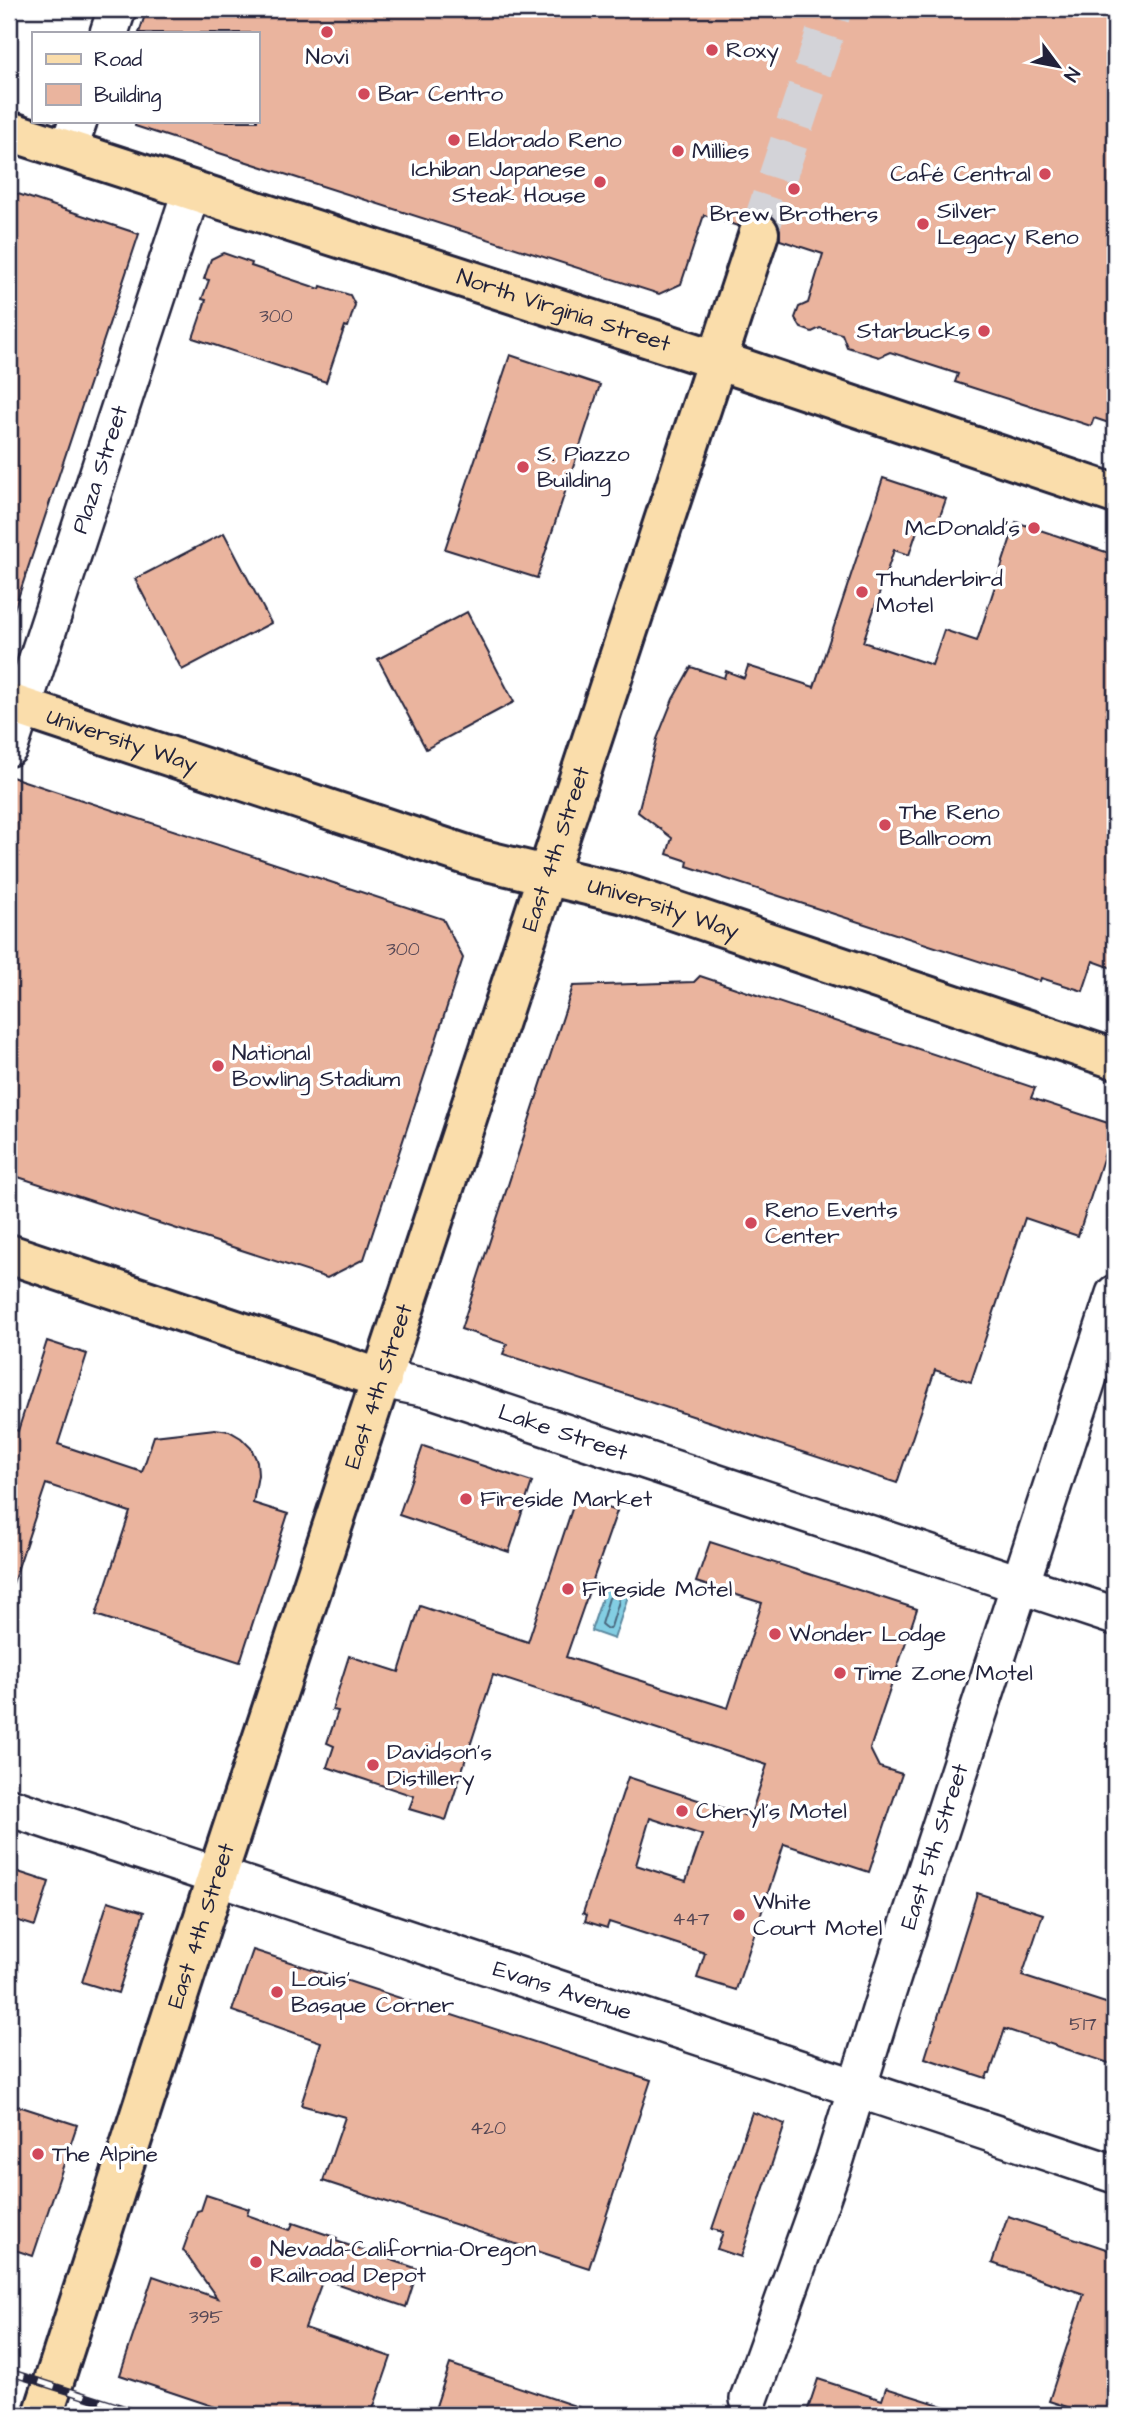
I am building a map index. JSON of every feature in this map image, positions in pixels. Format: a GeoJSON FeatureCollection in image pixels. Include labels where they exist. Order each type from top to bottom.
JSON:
{"type":"FeatureCollection","features":[{"type":"Feature","properties":{"kind":"main road","name":"North Virginia Street"},"geometry":{"type":"LineString","coordinates":[[9,131],[73,136],[191,192],[717,360],[1115,494]]}},
{"type":"Feature","properties":{"kind":"main road","name":"East 4th Street"},"geometry":{"type":"LineString","coordinates":[[43,2415],[217,1876],[759,233]]}},
{"type":"Feature","properties":{"kind":"main road","name":"University Way"},"geometry":{"type":"LineString","coordinates":[[15,705],[479,859],[625,894],[1115,1059]]}},
{"type":"Feature","properties":{"kind":"main road","name":"Lake Street"},"geometry":{"type":"LineString","coordinates":[[9,1254],[382,1378]]}},
{"type":"Feature","properties":{"kind":"street"},"geometry":{"type":"LineString","coordinates":[[108,32],[117,9]]}},
{"type":"Feature","properties":{"kind":"street","name":"Plaza Street"},"geometry":{"type":"LineString","coordinates":[[9,747],[15,705],[191,192]]}},
{"type":"Feature","properties":{"kind":"street","name":"East 5th Street"},"geometry":{"type":"LineString","coordinates":[[749,2399],[835,2159],[1115,1294]]}},
{"type":"Feature","properties":{"kind":"street","name":"Lake Street"},"geometry":{"type":"LineString","coordinates":[[382,1378],[432,1389],[1115,1615]]}},
{"type":"Feature","properties":{"kind":"street","name":"Evans Avenue"},"geometry":{"type":"LineString","coordinates":[[9,1807],[1115,2174]]}},
{"type":"Feature","properties":{"kind":"water"},"geometry":{"type":"Polygon","coordinates":[[[606,1586],[629,1593],[614,1639],[591,1631],[606,1586]]]}},
{"type":"Feature","properties":{"kind":"building"},"geometry":{"type":"Polygon","coordinates":[[[147,9],[1115,9],[1115,425],[1094,418],[1091,426],[955,382],[958,374],[890,352],[879,357],[847,347],[842,334],[820,328],[812,332],[801,328],[795,318],[799,307],[808,303],[823,254],[780,240],[776,219],[765,212],[754,212],[745,216],[738,226],[704,215],[681,284],[659,294],[135,126],[136,122],[259,122],[259,32],[139,32],[147,9]]]}},
{"type":"Feature","properties":{"kind":"building"},"geometry":{"type":"Polygon","coordinates":[[[9,191],[139,234],[13,613],[9,612],[9,191]]]}},
{"type":"Feature","properties":{"kind":"building"},"geometry":{"type":"Polygon","coordinates":[[[223,253],[252,263],[251,266],[320,289],[321,286],[350,295],[355,305],[326,382],[193,338],[206,300],[202,299],[209,280],[204,279],[211,259],[223,253]]]}},
{"type":"Feature","properties":{"kind":"building","name":"S. Piazzo Building"},"geometry":{"type":"Polygon","coordinates":[[[510,355],[600,385],[537,578],[445,549],[510,355]]]}},
{"type":"Feature","properties":{"kind":"building","name":"The Reno Ballroom"},"geometry":{"type":"Polygon","coordinates":[[[883,478],[946,499],[937,525],[918,528],[909,555],[894,550],[863,642],[932,665],[944,630],[977,641],[1016,522],[1115,555],[1115,969],[1093,961],[1083,991],[1041,978],[1040,981],[687,866],[688,861],[667,854],[672,838],[638,812],[657,739],[673,699],[691,667],[724,678],[726,671],[744,678],[748,666],[814,687],[883,478]]]}},
{"type":"Feature","properties":{"kind":"building"},"geometry":{"type":"Polygon","coordinates":[[[224,533],[271,623],[182,670],[135,579],[224,533]]]}},
{"type":"Feature","properties":{"kind":"building"},"geometry":{"type":"Polygon","coordinates":[[[467,612],[514,702],[426,749],[378,659],[467,612]]]}},
{"type":"Feature","properties":{"kind":"building","name":"National Bowling Stadium"},"geometry":{"type":"Polygon","coordinates":[[[9,776],[443,919],[463,958],[364,1259],[327,1278],[9,1174],[9,776]]]}},
{"type":"Feature","properties":{"kind":"building","name":"Reno Events Center"},"geometry":{"type":"Polygon","coordinates":[[[700,976],[1035,1088],[1031,1098],[1114,1125],[1078,1236],[1025,1218],[971,1382],[935,1370],[897,1483],[503,1354],[507,1344],[461,1329],[573,986],[694,982],[700,976]]]}},
{"type":"Feature","properties":{"kind":"building"},"geometry":{"type":"Polygon","coordinates":[[[47,1341],[87,1354],[58,1444],[142,1472],[154,1436],[215,1429],[229,1431],[251,1448],[257,1461],[258,1475],[253,1503],[288,1514],[240,1662],[96,1615],[130,1512],[46,1484],[13,1583],[9,1582],[9,1427],[18,1431],[47,1341]]]}},
{"type":"Feature","properties":{"kind":"building","name":"Fireside Market"},"geometry":{"type":"Polygon","coordinates":[[[423,1446],[532,1482],[509,1552],[399,1515],[423,1446]]]}},
{"type":"Feature","properties":{"kind":"building"},"geometry":{"type":"Polygon","coordinates":[[[576,1497],[617,1511],[566,1657],[728,1708],[762,1603],[696,1582],[710,1542],[917,1609],[870,1749],[879,1767],[902,1774],[869,1872],[784,1844],[736,1990],[697,1978],[705,1953],[609,1922],[607,1928],[585,1921],[587,1915],[583,1913],[628,1777],[750,1817],[767,1765],[493,1675],[446,1820],[409,1809],[414,1796],[327,1767],[334,1746],[327,1743],[338,1711],[332,1710],[349,1656],[399,1672],[420,1606],[528,1642],[576,1497]],[[650,1818],[636,1865],[686,1881],[702,1835],[650,1818]]]}},
{"type":"Feature","properties":{"kind":"building"},"geometry":{"type":"Polygon","coordinates":[[[9,1869],[49,1882],[35,1926],[9,1918],[9,1869]]]}},
{"type":"Feature","properties":{"kind":"building"},"geometry":{"type":"Polygon","coordinates":[[[977,1893],[1043,1914],[1022,1976],[1115,2006],[1115,2065],[1005,2029],[986,2078],[925,2058],[977,1893]]]}},
{"type":"Feature","properties":{"kind":"building"},"geometry":{"type":"Polygon","coordinates":[[[108,1901],[144,1912],[118,1993],[82,1982],[108,1901]]]}},
{"type":"Feature","properties":{"kind":"building"},"geometry":{"type":"Polygon","coordinates":[[[253,1950],[651,2080],[589,2268],[323,2181],[345,2117],[301,2105],[321,2042],[232,2011],[253,1950]]]}},
{"type":"Feature","properties":{"kind":"building","name":"The Alpine"},"geometry":{"type":"Polygon","coordinates":[[[9,2103],[77,2125],[33,2256],[9,2248],[9,2103]]]}},
{"type":"Feature","properties":{"kind":"building"},"geometry":{"type":"Polygon","coordinates":[[[752,2112],[785,2124],[741,2257],[717,2249],[723,2232],[712,2229],[752,2112]]]}},
{"type":"Feature","properties":{"kind":"building"},"geometry":{"type":"Polygon","coordinates":[[[206,2195],[249,2209],[247,2215],[290,2230],[293,2223],[418,2269],[406,2307],[323,2279],[305,2328],[391,2357],[371,2415],[239,2415],[120,2375],[153,2276],[217,2298],[183,2250],[197,2211],[201,2210],[206,2195]]]}},
{"type":"Feature","properties":{"kind":"building"},"geometry":{"type":"Polygon","coordinates":[[[1008,2216],[1115,2252],[1115,2415],[1092,2415],[1049,2401],[1084,2294],[992,2263],[1008,2216]]]}},
{"type":"Feature","properties":{"kind":"building"},"geometry":{"type":"Polygon","coordinates":[[[450,2364],[590,2411],[589,2415],[433,2415],[450,2364]]]}},
{"type":"Feature","properties":{"kind":"building"},"geometry":{"type":"Polygon","coordinates":[[[818,2379],[882,2400],[886,2388],[956,2410],[955,2415],[806,2415],[818,2379]]]}},
{"type":"Feature","properties":{"kind":"tunnel"},"geometry":{"type":"LineString","coordinates":[[759,233],[833,9]]}},
{"type":"Feature","properties":{"kind":"railway"},"geometry":{"type":"LineString","coordinates":[[9,2372],[144,2415]]}},
{"type":"Feature","properties":{"kind":"place","name":"Novi"},"geometry":{"type":"Point","coordinates":[327,32]}},
{"type":"Feature","properties":{"kind":"place","name":"Roxy"},"geometry":{"type":"Point","coordinates":[712,50]}},
{"type":"Feature","properties":{"kind":"place","name":"Bar Centro"},"geometry":{"type":"Point","coordinates":[364,94]}},
{"type":"Feature","properties":{"kind":"place","name":"Eldorado Reno"},"geometry":{"type":"Point","coordinates":[454,140]}},
{"type":"Feature","properties":{"kind":"place","name":"Millies"},"geometry":{"type":"Point","coordinates":[678,151]}},
{"type":"Feature","properties":{"kind":"place","name":"Café Central"},"geometry":{"type":"Point","coordinates":[1045,174]}},
{"type":"Feature","properties":{"kind":"place","name":"Ichiban Japanese Steak House"},"geometry":{"type":"Point","coordinates":[600,182]}},
{"type":"Feature","properties":{"kind":"place","name":"Brew Brothers"},"geometry":{"type":"Point","coordinates":[794,189]}},
{"type":"Feature","properties":{"kind":"place","name":"Silver Legacy Reno"},"geometry":{"type":"Point","coordinates":[923,224]}},
{"type":"Feature","properties":{"kind":"place","name":"Starbucks"},"geometry":{"type":"Point","coordinates":[984,331]}},
{"type":"Feature","properties":{"kind":"place","name":"S. Piazzo Building"},"geometry":{"type":"Point","coordinates":[523,467]}},
{"type":"Feature","properties":{"kind":"place","name":"McDonald's"},"geometry":{"type":"Point","coordinates":[1034,528]}},
{"type":"Feature","properties":{"kind":"place","name":"Thunderbird Motel"},"geometry":{"type":"Point","coordinates":[862,592]}},
{"type":"Feature","properties":{"kind":"place","name":"The Reno Ballroom"},"geometry":{"type":"Point","coordinates":[885,825]}},
{"type":"Feature","properties":{"kind":"place","name":"National Bowling Stadium"},"geometry":{"type":"Point","coordinates":[218,1066]}},
{"type":"Feature","properties":{"kind":"place","name":"Reno Events Center"},"geometry":{"type":"Point","coordinates":[751,1223]}},
{"type":"Feature","properties":{"kind":"place","name":"Fireside Market"},"geometry":{"type":"Point","coordinates":[466,1499]}},
{"type":"Feature","properties":{"kind":"place","name":"Fireside Motel"},"geometry":{"type":"Point","coordinates":[568,1589]}},
{"type":"Feature","properties":{"kind":"place","name":"Wonder Lodge"},"geometry":{"type":"Point","coordinates":[775,1634]}},
{"type":"Feature","properties":{"kind":"place","name":"Time Zone Motel"},"geometry":{"type":"Point","coordinates":[840,1673]}},
{"type":"Feature","properties":{"kind":"place","name":"Davidson's Distillery"},"geometry":{"type":"Point","coordinates":[373,1765]}},
{"type":"Feature","properties":{"kind":"place","name":"Cheryl's Motel"},"geometry":{"type":"Point","coordinates":[682,1811]}},
{"type":"Feature","properties":{"kind":"place","name":"White Court Motel"},"geometry":{"type":"Point","coordinates":[739,1915]}},
{"type":"Feature","properties":{"kind":"place","name":"Louis' Basque Corner"},"geometry":{"type":"Point","coordinates":[277,1992]}},
{"type":"Feature","properties":{"kind":"place","name":"The Alpine"},"geometry":{"type":"Point","coordinates":[38,2154]}},
{"type":"Feature","properties":{"kind":"place","name":"Nevada-California-Oregon Railroad Depot"},"geometry":{"type":"Point","coordinates":[256,2262]}}]}
